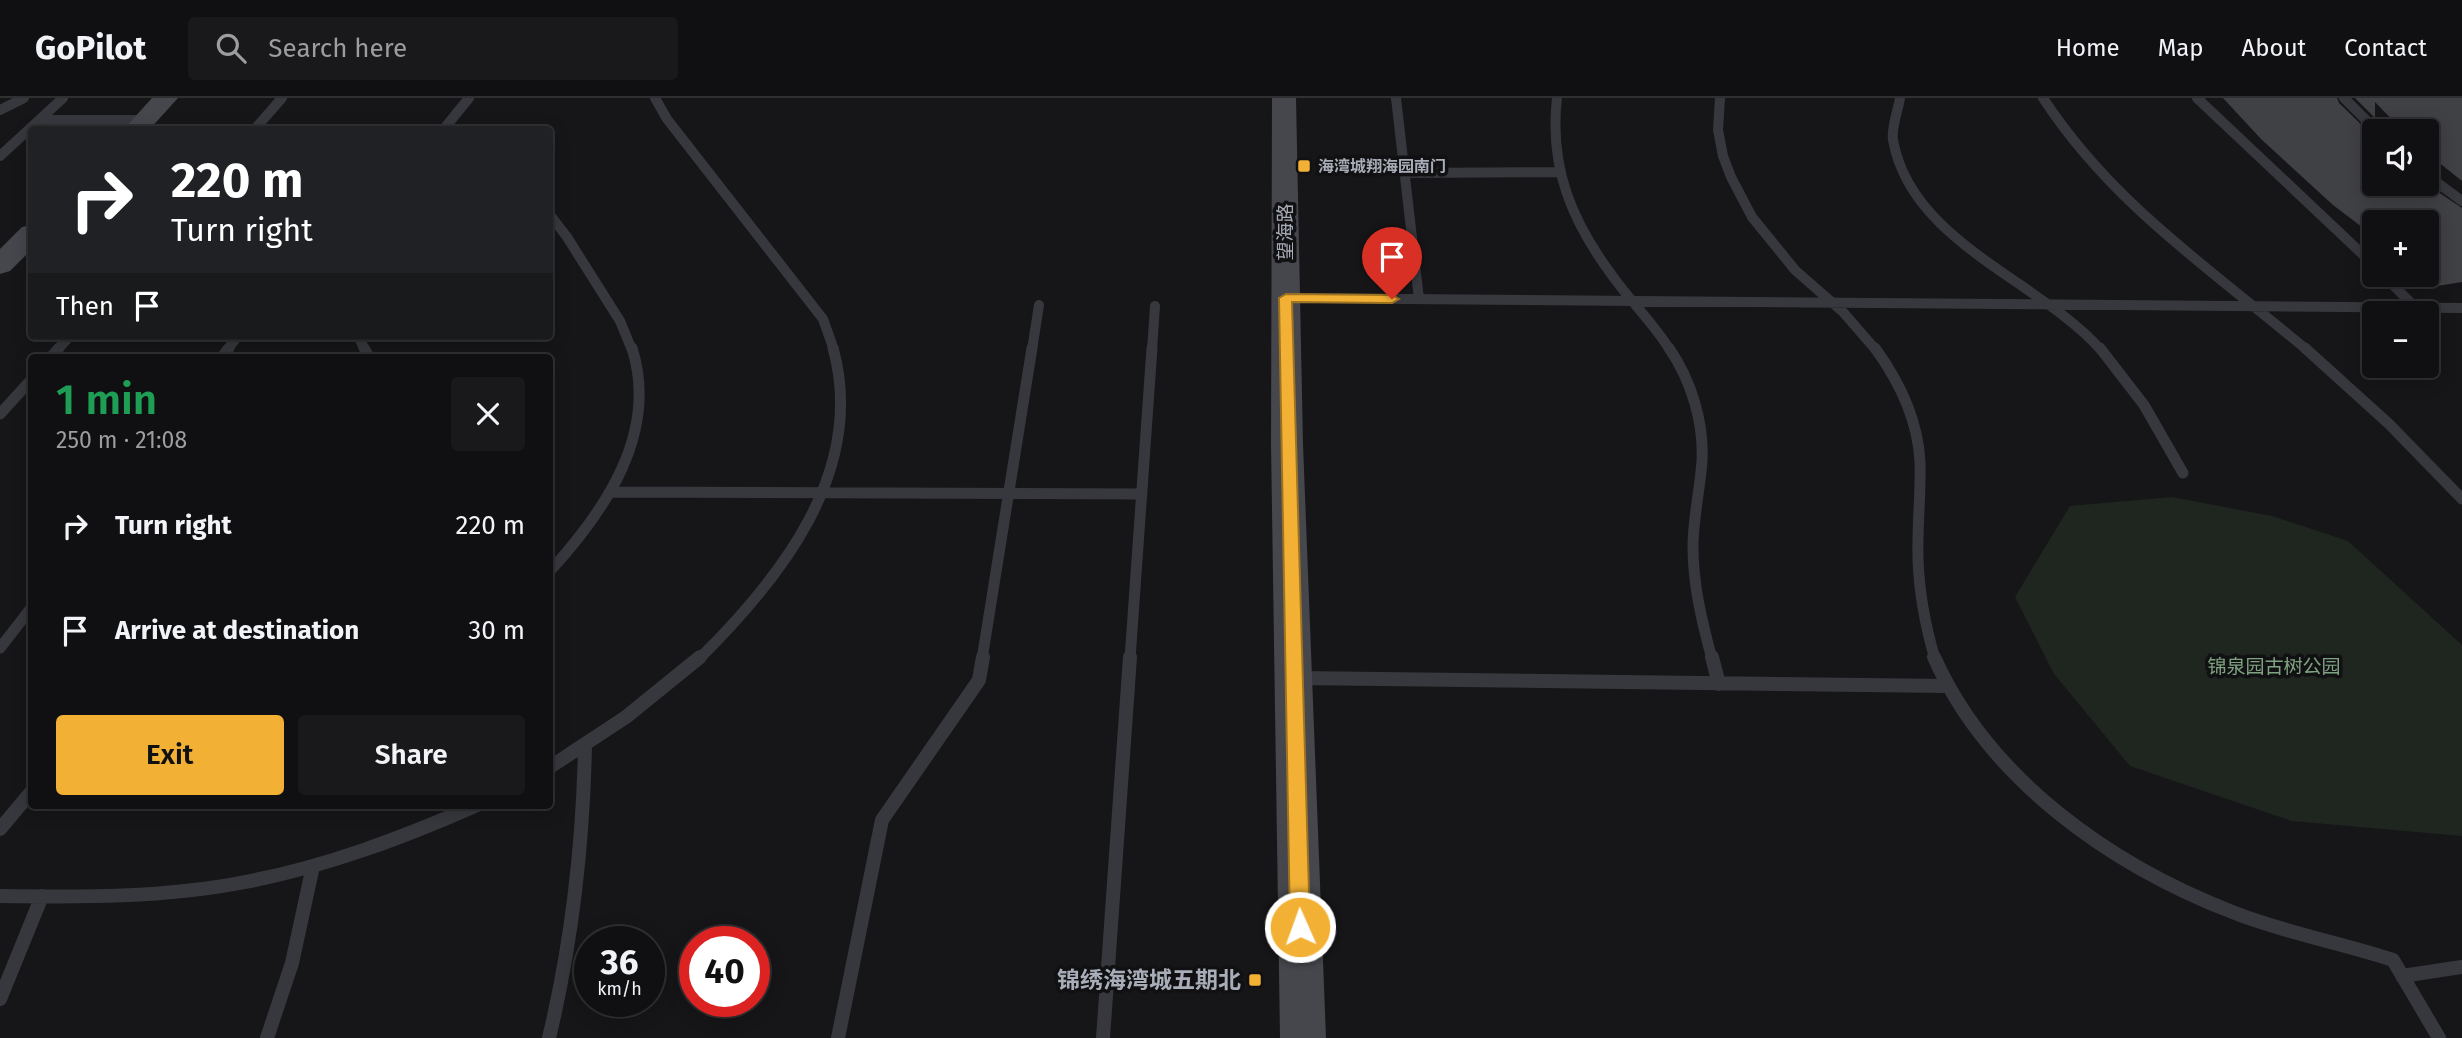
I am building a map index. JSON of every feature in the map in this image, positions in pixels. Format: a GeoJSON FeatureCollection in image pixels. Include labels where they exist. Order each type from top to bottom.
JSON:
{"type":"FeatureCollection","features":[{"type":"Feature","properties":{"kind":"street"},"geometry":{"type":"LineString","coordinates":[[139,125],[166,98]]}},
{"type":"Feature","properties":{"kind":"street","name":"望海路"},"geometry":{"type":"LineString","coordinates":[[1284,98],[1293,678],[1303,1038]]}},
{"type":"Feature","properties":{"kind":"street"},"geometry":{"type":"LineString","coordinates":[[0,265],[28,237]]}},
{"type":"Feature","properties":{"kind":"lane"},"geometry":{"type":"LineString","coordinates":[[0,110],[24,98]]}},
{"type":"Feature","properties":{"kind":"lane"},"geometry":{"type":"LineString","coordinates":[[32,126],[62,98]]}},
{"type":"Feature","properties":{"kind":"lane"},"geometry":{"type":"LineString","coordinates":[[258,126],[282,98]]}},
{"type":"Feature","properties":{"kind":"lane"},"geometry":{"type":"LineString","coordinates":[[446,126],[469,98]]}},
{"type":"Feature","properties":{"kind":"lane"},"geometry":{"type":"LineString","coordinates":[[1396,98],[1419,299]]}},
{"type":"Feature","properties":{"kind":"lane"},"geometry":{"type":"LineString","coordinates":[[1557,98],[1554,128],[1560,172],[1578,221],[1592,247],[1657,330],[1678,362],[1693,396],[1701,432],[1702,469],[1695,509],[1693,552],[1696,598],[1719,684]]}},
{"type":"Feature","properties":{"kind":"lane"},"geometry":{"type":"LineString","coordinates":[[1720,98],[1718,132],[1729,176],[1763,233],[1811,287],[1859,328],[1896,380],[1919,448],[1918,518],[1922,611],[1931,648],[1948,686],[1974,727],[2009,767],[2051,807],[2101,844],[2156,878],[2216,906],[2278,928],[2340,942],[2393,960],[2439,1038]]}},
{"type":"Feature","properties":{"kind":"lane"},"geometry":{"type":"LineString","coordinates":[[1900,98],[1893,121],[1894,145],[1902,170],[1917,196],[1941,223],[1972,251],[2095,342],[2129,383],[2159,426],[2183,473]]}},
{"type":"Feature","properties":{"kind":"lane"},"geometry":{"type":"LineString","coordinates":[[2043,98],[2056,120],[2089,162],[2133,207],[2188,256],[2255,306],[2381,416],[2462,499]]}},
{"type":"Feature","properties":{"kind":"lane"},"geometry":{"type":"LineString","coordinates":[[2197,98],[2362,254]]}},
{"type":"Feature","properties":{"kind":"lane"},"geometry":{"type":"LineString","coordinates":[[2344,98],[2365,119]]}},
{"type":"Feature","properties":{"kind":"lane"},"geometry":{"type":"LineString","coordinates":[[553,765],[585,746],[678,678],[743,616],[791,553],[823,493],[838,444],[842,398],[837,357],[823,319],[667,119],[657,99]]}},
{"type":"Feature","properties":{"kind":"lane"},"geometry":{"type":"LineString","coordinates":[[39,120],[139,125]]}},
{"type":"Feature","properties":{"kind":"lane"},"geometry":{"type":"LineString","coordinates":[[0,156],[28,130]]}},
{"type":"Feature","properties":{"kind":"lane"},"geometry":{"type":"LineString","coordinates":[[1403,173],[1560,172]]}},
{"type":"Feature","properties":{"kind":"lane"},"geometry":{"type":"LineString","coordinates":[[2439,183],[2462,201]]}},
{"type":"Feature","properties":{"kind":"lane"},"geometry":{"type":"LineString","coordinates":[[553,220],[629,337],[638,370],[639,408],[630,448],[612,492],[553,567]]}},
{"type":"Feature","properties":{"kind":"lane"},"geometry":{"type":"LineString","coordinates":[[2396,287],[2409,301]]}},
{"type":"Feature","properties":{"kind":"lane"},"geometry":{"type":"LineString","coordinates":[[1286,298],[2362,307]]}},
{"type":"Feature","properties":{"kind":"lane"},"geometry":{"type":"LineString","coordinates":[[838,1038],[882,820],[979,680],[1039,305]]}},
{"type":"Feature","properties":{"kind":"lane"},"geometry":{"type":"LineString","coordinates":[[1103,1038],[1155,306]]}},
{"type":"Feature","properties":{"kind":"lane"},"geometry":{"type":"LineString","coordinates":[[2439,308],[2462,308]]}},
{"type":"Feature","properties":{"kind":"lane"},"geometry":{"type":"LineString","coordinates":[[54,354],[66,340]]}},
{"type":"Feature","properties":{"kind":"lane"},"geometry":{"type":"LineString","coordinates":[[224,354],[235,340]]}},
{"type":"Feature","properties":{"kind":"lane"},"geometry":{"type":"LineString","coordinates":[[0,414],[28,383]]}},
{"type":"Feature","properties":{"kind":"lane"},"geometry":{"type":"LineString","coordinates":[[612,492],[1142,494]]}},
{"type":"Feature","properties":{"kind":"lane"},"geometry":{"type":"LineString","coordinates":[[0,648],[28,612]]}},
{"type":"Feature","properties":{"kind":"lane"},"geometry":{"type":"LineString","coordinates":[[1293,678],[1948,686]]}},
{"type":"Feature","properties":{"kind":"lane"},"geometry":{"type":"LineString","coordinates":[[550,1038],[576,906],[584,822],[585,746]]}},
{"type":"Feature","properties":{"kind":"lane"},"geometry":{"type":"LineString","coordinates":[[0,829],[28,796]]}},
{"type":"Feature","properties":{"kind":"lane"},"geometry":{"type":"LineString","coordinates":[[0,896],[108,896],[209,888],[313,866],[415,833],[468,809]]}},
{"type":"Feature","properties":{"kind":"lane"},"geometry":{"type":"LineString","coordinates":[[267,1038],[292,962],[313,866]]}},
{"type":"Feature","properties":{"kind":"lane"},"geometry":{"type":"LineString","coordinates":[[0,999],[42,897]]}},
{"type":"Feature","properties":{"kind":"lane"},"geometry":{"type":"LineString","coordinates":[[2402,976],[2462,967]]}},
{"type":"Feature","properties":{"kind":"green space","name":"锦泉园古树公园"},"geometry":{"type":"Polygon","coordinates":[[[2172,497],[2272,516],[2348,541],[2462,645],[2462,836],[2292,821],[2130,766],[2054,674],[2015,597],[2070,506],[2172,497]]]}},
{"type":"Feature","properties":{"kind":"building"},"geometry":{"type":"Polygon","coordinates":[[[2223,98],[2337,98],[2362,125],[2362,196],[2439,196],[2439,193],[2462,208],[2462,282],[2439,286],[2439,210],[2362,210],[2362,227],[2333,205],[2261,139],[2223,98]]]}},
{"type":"Feature","properties":{"kind":"building"},"geometry":{"type":"Polygon","coordinates":[[[2355,98],[2462,98],[2462,181],[2439,163],[2439,119],[2391,119],[2375,102],[2375,118],[2355,98]]]}},
{"type":"Feature","properties":{"kind":"place","name":"海湾城翔海园南门"},"geometry":{"type":"Point","coordinates":[1304,166]}},
{"type":"Feature","properties":{"kind":"place","name":"锦绣海湾城五期北"},"geometry":{"type":"Point","coordinates":[1255,980]}},
{"type":"Feature","properties":{"kind":"route"},"geometry":{"type":"LineString","coordinates":[[1300,927],[1287,444],[1286,298],[1392,299]]}}]}
